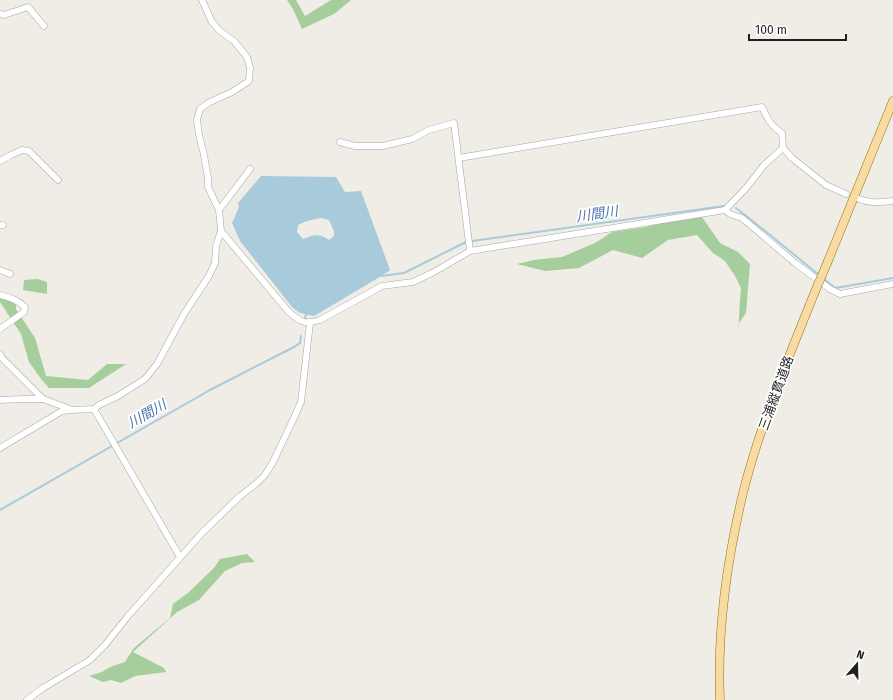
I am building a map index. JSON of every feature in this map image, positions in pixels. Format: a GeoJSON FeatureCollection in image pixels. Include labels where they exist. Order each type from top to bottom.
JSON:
{"type":"FeatureCollection","features":[{"type":"Feature","properties":{"kind":"main road","name":"三浦縦貫道路"},"geometry":{"type":"LineString","coordinates":[[720,700],[720,651],[727,573],[734,532],[759,439],[814,294],[893,101]]}},
{"type":"Feature","properties":{"kind":"street"},"geometry":{"type":"LineString","coordinates":[[0,448],[62,411],[94,408],[118,396],[145,379],[157,364],[184,314],[215,263],[216,246],[221,231],[219,210],[208,187],[208,178],[197,120],[200,109],[208,103],[232,92],[249,81],[250,68],[246,57],[240,48],[212,22],[202,0]]}},
{"type":"Feature","properties":{"kind":"street"},"geometry":{"type":"LineString","coordinates":[[0,14],[4,15],[28,7],[44,26]]}},
{"type":"Feature","properties":{"kind":"street"},"geometry":{"type":"LineString","coordinates":[[459,158],[762,107],[773,126],[782,133],[783,148],[792,158],[826,185],[846,194]]}},
{"type":"Feature","properties":{"kind":"street"},"geometry":{"type":"LineString","coordinates":[[340,142],[355,146],[383,146],[412,139],[429,130],[454,123],[470,251]]}},
{"type":"Feature","properties":{"kind":"street"},"geometry":{"type":"LineString","coordinates":[[221,231],[288,312],[298,320],[310,323],[320,320],[382,286],[414,282],[470,251],[725,210],[747,187],[764,165],[783,148]]}},
{"type":"Feature","properties":{"kind":"street"},"geometry":{"type":"LineString","coordinates":[[0,162],[22,150],[29,151],[58,180]]}},
{"type":"Feature","properties":{"kind":"street"},"geometry":{"type":"LineString","coordinates":[[219,210],[250,169]]}},
{"type":"Feature","properties":{"kind":"street"},"geometry":{"type":"LineString","coordinates":[[859,199],[876,203],[893,201]]}},
{"type":"Feature","properties":{"kind":"street"},"geometry":{"type":"LineString","coordinates":[[725,210],[730,214],[742,218],[795,263],[830,289],[840,294],[893,284]]}},
{"type":"Feature","properties":{"kind":"street"},"geometry":{"type":"LineString","coordinates":[[0,270],[10,274]]}},
{"type":"Feature","properties":{"kind":"street"},"geometry":{"type":"LineString","coordinates":[[0,295],[13,298],[25,307],[24,312],[0,329]]}},
{"type":"Feature","properties":{"kind":"street"},"geometry":{"type":"LineString","coordinates":[[27,700],[43,688],[90,660],[105,645],[180,556],[238,497],[265,475],[273,462],[301,402],[310,323]]}},
{"type":"Feature","properties":{"kind":"street"},"geometry":{"type":"LineString","coordinates":[[1,357],[44,399]]}},
{"type":"Feature","properties":{"kind":"street"},"geometry":{"type":"LineString","coordinates":[[0,400],[44,399],[72,410]]}},
{"type":"Feature","properties":{"kind":"street"},"geometry":{"type":"LineString","coordinates":[[94,408],[180,556]]}},
{"type":"Feature","properties":{"kind":"green space"},"geometry":{"type":"Polygon","coordinates":[[[287,0],[296,0],[305,16],[331,0],[351,0],[334,14],[302,29],[287,0]]]}},
{"type":"Feature","properties":{"kind":"green space"},"geometry":{"type":"Polygon","coordinates":[[[702,217],[720,243],[738,252],[750,264],[746,313],[739,323],[738,336],[741,288],[725,261],[713,253],[697,235],[668,240],[642,258],[613,250],[579,268],[545,271],[517,264],[534,260],[562,257],[595,243],[612,232],[646,227],[681,218],[702,217]]]}},
{"type":"Feature","properties":{"kind":"green space"},"geometry":{"type":"Polygon","coordinates":[[[38,279],[47,282],[47,294],[23,290],[24,280],[38,279]]]}},
{"type":"Feature","properties":{"kind":"green space"},"geometry":{"type":"Polygon","coordinates":[[[0,297],[16,303],[16,309],[35,338],[46,376],[88,380],[107,364],[126,364],[89,388],[49,388],[29,362],[21,334],[0,302],[0,297]]]}},
{"type":"Feature","properties":{"kind":"green space"},"geometry":{"type":"Polygon","coordinates":[[[247,554],[255,562],[242,563],[225,571],[199,600],[177,612],[133,652],[164,668],[166,672],[135,676],[121,683],[111,680],[103,682],[89,676],[125,662],[134,648],[170,618],[173,604],[188,593],[214,568],[220,559],[247,554]]]}},
{"type":"Feature","properties":{"kind":"water"},"geometry":{"type":"Polygon","coordinates":[[[261,176],[336,177],[345,192],[361,191],[390,270],[314,316],[300,313],[292,307],[240,241],[232,223],[239,207],[238,203],[261,176]],[[321,218],[307,221],[298,225],[297,232],[303,239],[316,235],[322,236],[329,240],[334,236],[334,231],[329,220],[321,218]]]}},
{"type":"Feature","properties":{"kind":"waterway","name":"川間川"},"geometry":{"type":"LineString","coordinates":[[472,241],[724,206]]}},
{"type":"Feature","properties":{"kind":"waterway","name":"川間川"},"geometry":{"type":"LineString","coordinates":[[736,208],[819,275]]}},
{"type":"Feature","properties":{"kind":"waterway","name":"川間川"},"geometry":{"type":"LineString","coordinates":[[381,276],[404,273],[466,242]]}},
{"type":"Feature","properties":{"kind":"waterway","name":"川間川"},"geometry":{"type":"LineString","coordinates":[[823,278],[835,288],[893,278]]}},
{"type":"Feature","properties":{"kind":"waterway","name":"川間川"},"geometry":{"type":"LineString","coordinates":[[305,319],[306,314],[308,313]]}},
{"type":"Feature","properties":{"kind":"waterway","name":"川間川"},"geometry":{"type":"LineString","coordinates":[[0,510],[210,390],[294,347],[300,343],[301,336]]}}]}
